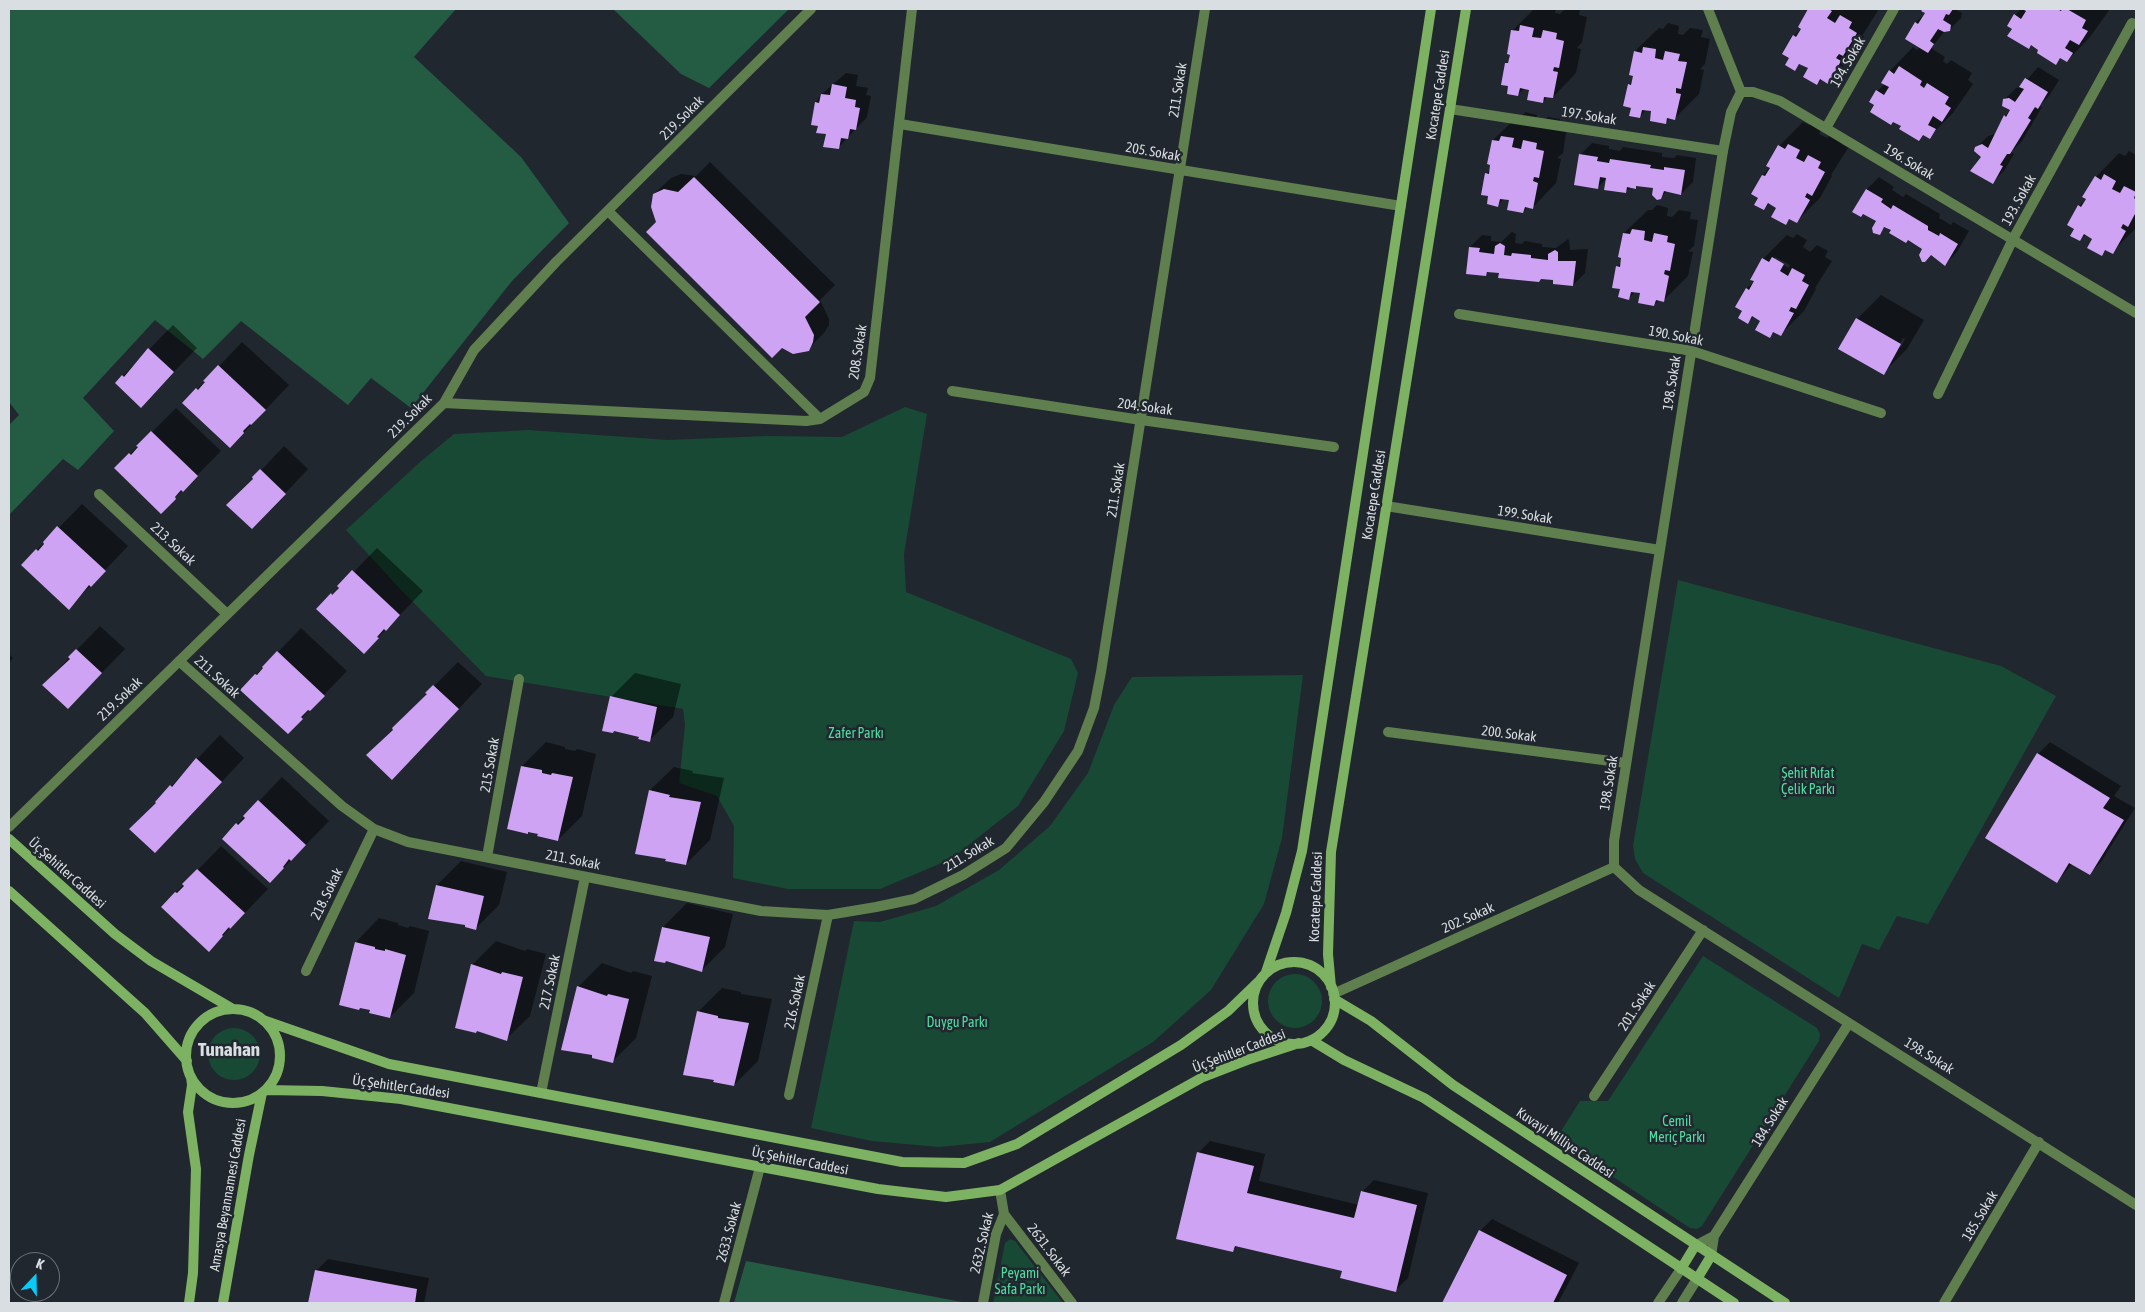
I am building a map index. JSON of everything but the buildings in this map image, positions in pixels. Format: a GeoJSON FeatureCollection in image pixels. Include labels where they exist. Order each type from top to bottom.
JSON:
{"type":"FeatureCollection","features":[{"type":"Feature","properties":{"kind":"main road","name":"Kocatepe Caddesi"},"geometry":{"type":"LineString","coordinates":[[1266,972],[1286,914],[1302,850],[1431,9]]}},
{"type":"Feature","properties":{"kind":"main road","name":"Kocatepe Caddesi"},"geometry":{"type":"LineString","coordinates":[[1333,993],[1328,954],[1331,852],[1466,9]]}},
{"type":"Feature","properties":{"kind":"main road","name":"Üç Şehitler Caddesi"},"geometry":{"type":"LineString","coordinates":[[9,839],[115,934],[152,961],[233,1009]]}},
{"type":"Feature","properties":{"kind":"main road"},"geometry":{"type":"LineString","coordinates":[[9,891],[145,1014],[187,1061]]}},
{"type":"Feature","properties":{"kind":"main road"},"geometry":{"type":"LineString","coordinates":[[1289,962],[1302,963],[1320,972],[1333,993],[1334,1012],[1329,1023],[1321,1033],[1311,1040],[1299,1043],[1286,1043],[1274,1038],[1264,1030],[1256,1020],[1253,1008],[1253,995],[1258,982],[1266,972],[1277,965],[1289,962]]}},
{"type":"Feature","properties":{"kind":"main road","name":"Üç Şehitler Caddesi"},"geometry":{"type":"LineString","coordinates":[[263,1020],[389,1064],[902,1162],[964,1163],[1017,1144],[1181,1045],[1228,1012],[1258,982]]}},
{"type":"Feature","properties":{"kind":"main road","name":"Kuvayi Milliye Caddesi"},"geometry":{"type":"LineString","coordinates":[[1333,993],[1453,1085],[1695,1246],[1785,1303]]}},
{"type":"Feature","properties":{"kind":"main road"},"geometry":{"type":"LineString","coordinates":[[233,1009],[244,1011],[263,1020],[273,1032],[279,1046],[280,1062],[276,1077],[264,1091],[254,1098],[240,1103],[212,1098],[200,1089],[191,1077],[187,1061],[188,1046],[193,1032],[204,1020],[217,1012],[233,1009]]}},
{"type":"Feature","properties":{"kind":"main road"},"geometry":{"type":"LineString","coordinates":[[1311,1040],[1344,1060],[1424,1098],[1734,1303]]}},
{"type":"Feature","properties":{"kind":"main road","name":"Üç Şehitler Caddesi"},"geometry":{"type":"LineString","coordinates":[[264,1091],[322,1091],[401,1099],[878,1189],[946,1197],[1000,1190],[1203,1077],[1299,1043]]}},
{"type":"Feature","properties":{"kind":"main road","name":"Amasya Beyannamesi Caddesi"},"geometry":{"type":"LineString","coordinates":[[189,1303],[193,1273],[196,1169],[188,1112],[191,1077]]}},
{"type":"Feature","properties":{"kind":"main road","name":"Amasya Beyannamesi Caddesi"},"geometry":{"type":"LineString","coordinates":[[223,1303],[249,1155],[264,1091]]}},
{"type":"Feature","properties":{"kind":"main road"},"geometry":{"type":"LineString","coordinates":[[1681,1269],[1695,1246]]}},
{"type":"Feature","properties":{"kind":"main road"},"geometry":{"type":"LineString","coordinates":[[1697,1279],[1711,1256]]}},
{"type":"Feature","properties":{"kind":"street","name":"219. Sokak"},"geometry":{"type":"LineString","coordinates":[[9,827],[444,403],[474,350],[556,262],[811,9]]}},
{"type":"Feature","properties":{"kind":"street","name":"208. Sokak"},"geometry":{"type":"LineString","coordinates":[[444,403],[792,421],[820,419],[864,392],[869,386],[912,9]]}},
{"type":"Feature","properties":{"kind":"street","name":"211. Sokak"},"geometry":{"type":"LineString","coordinates":[[178,661],[342,806],[374,830],[408,842],[761,912],[828,915],[914,899],[963,875],[1006,848],[1044,802],[1078,751],[1094,708],[1205,9]]}},
{"type":"Feature","properties":{"kind":"street"},"geometry":{"type":"LineString","coordinates":[[1708,9],[1741,92]]}},
{"type":"Feature","properties":{"kind":"street","name":"194. Sokak"},"geometry":{"type":"LineString","coordinates":[[1826,128],[1894,9]]}},
{"type":"Feature","properties":{"kind":"street","name":"193. Sokak"},"geometry":{"type":"LineString","coordinates":[[1938,394],[2013,239],[2132,23]]}},
{"type":"Feature","properties":{"kind":"street","name":"196. Sokak"},"geometry":{"type":"LineString","coordinates":[[1741,92],[1753,92],[1780,101],[2136,313]]}},
{"type":"Feature","properties":{"kind":"street","name":"198. Sokak"},"geometry":{"type":"LineString","coordinates":[[1741,92],[1731,112],[1723,151],[1626,762],[1614,841],[1614,867],[1639,890],[2136,1205]]}},
{"type":"Feature","properties":{"kind":"street","name":"197. Sokak"},"geometry":{"type":"LineString","coordinates":[[1450,109],[1723,151]]}},
{"type":"Feature","properties":{"kind":"street","name":"205. Sokak"},"geometry":{"type":"LineString","coordinates":[[900,124],[1401,206]]}},
{"type":"Feature","properties":{"kind":"street"},"geometry":{"type":"LineString","coordinates":[[608,212],[820,419]]}},
{"type":"Feature","properties":{"kind":"street","name":"190. Sokak"},"geometry":{"type":"LineString","coordinates":[[1459,314],[1692,350],[1880,413]]}},
{"type":"Feature","properties":{"kind":"street","name":"204. Sokak"},"geometry":{"type":"LineString","coordinates":[[952,391],[1334,447]]}},
{"type":"Feature","properties":{"kind":"street","name":"213. Sokak"},"geometry":{"type":"LineString","coordinates":[[99,494],[227,614]]}},
{"type":"Feature","properties":{"kind":"street","name":"199. Sokak"},"geometry":{"type":"LineString","coordinates":[[1386,506],[1660,550]]}},
{"type":"Feature","properties":{"kind":"street","name":"215. Sokak"},"geometry":{"type":"LineString","coordinates":[[487,857],[519,678]]}},
{"type":"Feature","properties":{"kind":"street","name":"200. Sokak"},"geometry":{"type":"LineString","coordinates":[[1388,732],[1626,762]]}},
{"type":"Feature","properties":{"kind":"street","name":"218. Sokak"},"geometry":{"type":"LineString","coordinates":[[306,971],[374,830]]}},
{"type":"Feature","properties":{"kind":"street","name":"202. Sokak"},"geometry":{"type":"LineString","coordinates":[[1333,993],[1614,867]]}},
{"type":"Feature","properties":{"kind":"street","name":"217. Sokak"},"geometry":{"type":"LineString","coordinates":[[541,1093],[585,877]]}},
{"type":"Feature","properties":{"kind":"street","name":"216. Sokak"},"geometry":{"type":"LineString","coordinates":[[789,1095],[828,915]]}},
{"type":"Feature","properties":{"kind":"street","name":"201. Sokak"},"geometry":{"type":"LineString","coordinates":[[1594,1096],[1703,930]]}},
{"type":"Feature","properties":{"kind":"street","name":"184. Sokak"},"geometry":{"type":"LineString","coordinates":[[1711,1256],[1714,1236],[1849,1023]]}},
{"type":"Feature","properties":{"kind":"street","name":"185. Sokak"},"geometry":{"type":"LineString","coordinates":[[1944,1303],[2039,1142]]}},
{"type":"Feature","properties":{"kind":"street","name":"2633. Sokak"},"geometry":{"type":"LineString","coordinates":[[724,1303],[760,1167]]}},
{"type":"Feature","properties":{"kind":"street","name":"2632. Sokak"},"geometry":{"type":"LineString","coordinates":[[984,1303],[996,1234],[1004,1214],[1000,1190]]}},
{"type":"Feature","properties":{"kind":"street","name":"2631. Sokak"},"geometry":{"type":"LineString","coordinates":[[1004,1214],[1072,1303]]}},
{"type":"Feature","properties":{"kind":"street","name":"184. Sokak"},"geometry":{"type":"LineString","coordinates":[[1695,1246],[1714,1236]]}},
{"type":"Feature","properties":{"kind":"street"},"geometry":{"type":"LineString","coordinates":[[1658,1303],[1681,1269]]}},
{"type":"Feature","properties":{"kind":"street"},"geometry":{"type":"LineString","coordinates":[[1682,1303],[1697,1279]]}},
{"type":"Feature","properties":{"kind":"green space"},"geometry":{"type":"Polygon","coordinates":[[[9,9],[456,9],[414,57],[521,157],[569,223],[512,281],[411,408],[371,378],[348,405],[241,321],[203,359],[155,320],[83,398],[114,431],[78,470],[63,459],[9,515],[9,425],[19,415],[9,402],[9,9]]]}},
{"type":"Feature","properties":{"kind":"green space"},"geometry":{"type":"Polygon","coordinates":[[[613,9],[789,9],[709,88],[681,74],[613,9]]]}},
{"type":"Feature","properties":{"kind":"green space","name":"Zafer Parkı"},"geometry":{"type":"Polygon","coordinates":[[[905,407],[927,414],[904,554],[906,592],[1071,659],[1078,673],[1064,731],[1018,806],[951,859],[880,889],[788,889],[733,878],[734,826],[717,796],[679,783],[685,725],[683,709],[486,676],[401,590],[346,530],[420,462],[454,434],[529,430],[668,440],[767,436],[842,437],[905,407]]]}},
{"type":"Feature","properties":{"kind":"green space","name":"Şehit Rıfat Çelik Parkı"},"geometry":{"type":"Polygon","coordinates":[[[1678,580],[2001,666],[2056,696],[1928,924],[1897,916],[1879,950],[1862,944],[1839,998],[1643,873],[1635,859],[1633,846],[1678,580]]]}},
{"type":"Feature","properties":{"kind":"green space","name":"Duygu Parkı"},"geometry":{"type":"Polygon","coordinates":[[[1303,675],[1282,838],[1264,904],[1211,990],[1153,1042],[990,1142],[939,1147],[872,1141],[811,1128],[854,921],[880,922],[936,906],[999,870],[1050,826],[1088,773],[1114,705],[1132,677],[1303,675]]]}},
{"type":"Feature","properties":{"kind":"green space","name":"Cemil Meriç Parkı"},"geometry":{"type":"Polygon","coordinates":[[[1703,956],[1817,1028],[1820,1034],[1819,1041],[1702,1226],[1697,1229],[1690,1228],[1556,1139],[1580,1101],[1608,1101],[1703,956]]]}},
{"type":"Feature","properties":{"kind":"green space"},"geometry":{"type":"Polygon","coordinates":[[[1290,974],[1300,974],[1310,978],[1318,986],[1322,1001],[1318,1016],[1310,1024],[1300,1028],[1290,1028],[1280,1024],[1272,1016],[1268,1006],[1268,996],[1272,986],[1280,978],[1290,974]]]}},
{"type":"Feature","properties":{"kind":"green space"},"geometry":{"type":"Polygon","coordinates":[[[234,1028],[248,1032],[256,1040],[260,1054],[256,1068],[248,1076],[234,1080],[220,1076],[212,1068],[208,1054],[212,1040],[220,1032],[234,1028]]]}},
{"type":"Feature","properties":{"kind":"green space","name":"Peyami Safa Parkı"},"geometry":{"type":"Polygon","coordinates":[[[1010,1239],[1015,1241],[1063,1303],[993,1303],[1005,1243],[1010,1239]]]}},
{"type":"Feature","properties":{"kind":"green space"},"geometry":{"type":"Polygon","coordinates":[[[746,1261],[967,1303],[734,1303],[746,1261]]]}},
{"type":"Feature","properties":{"kind":"district","name":"Tunahan"},"geometry":{"type":"Point","coordinates":[229,1050]}}]}
